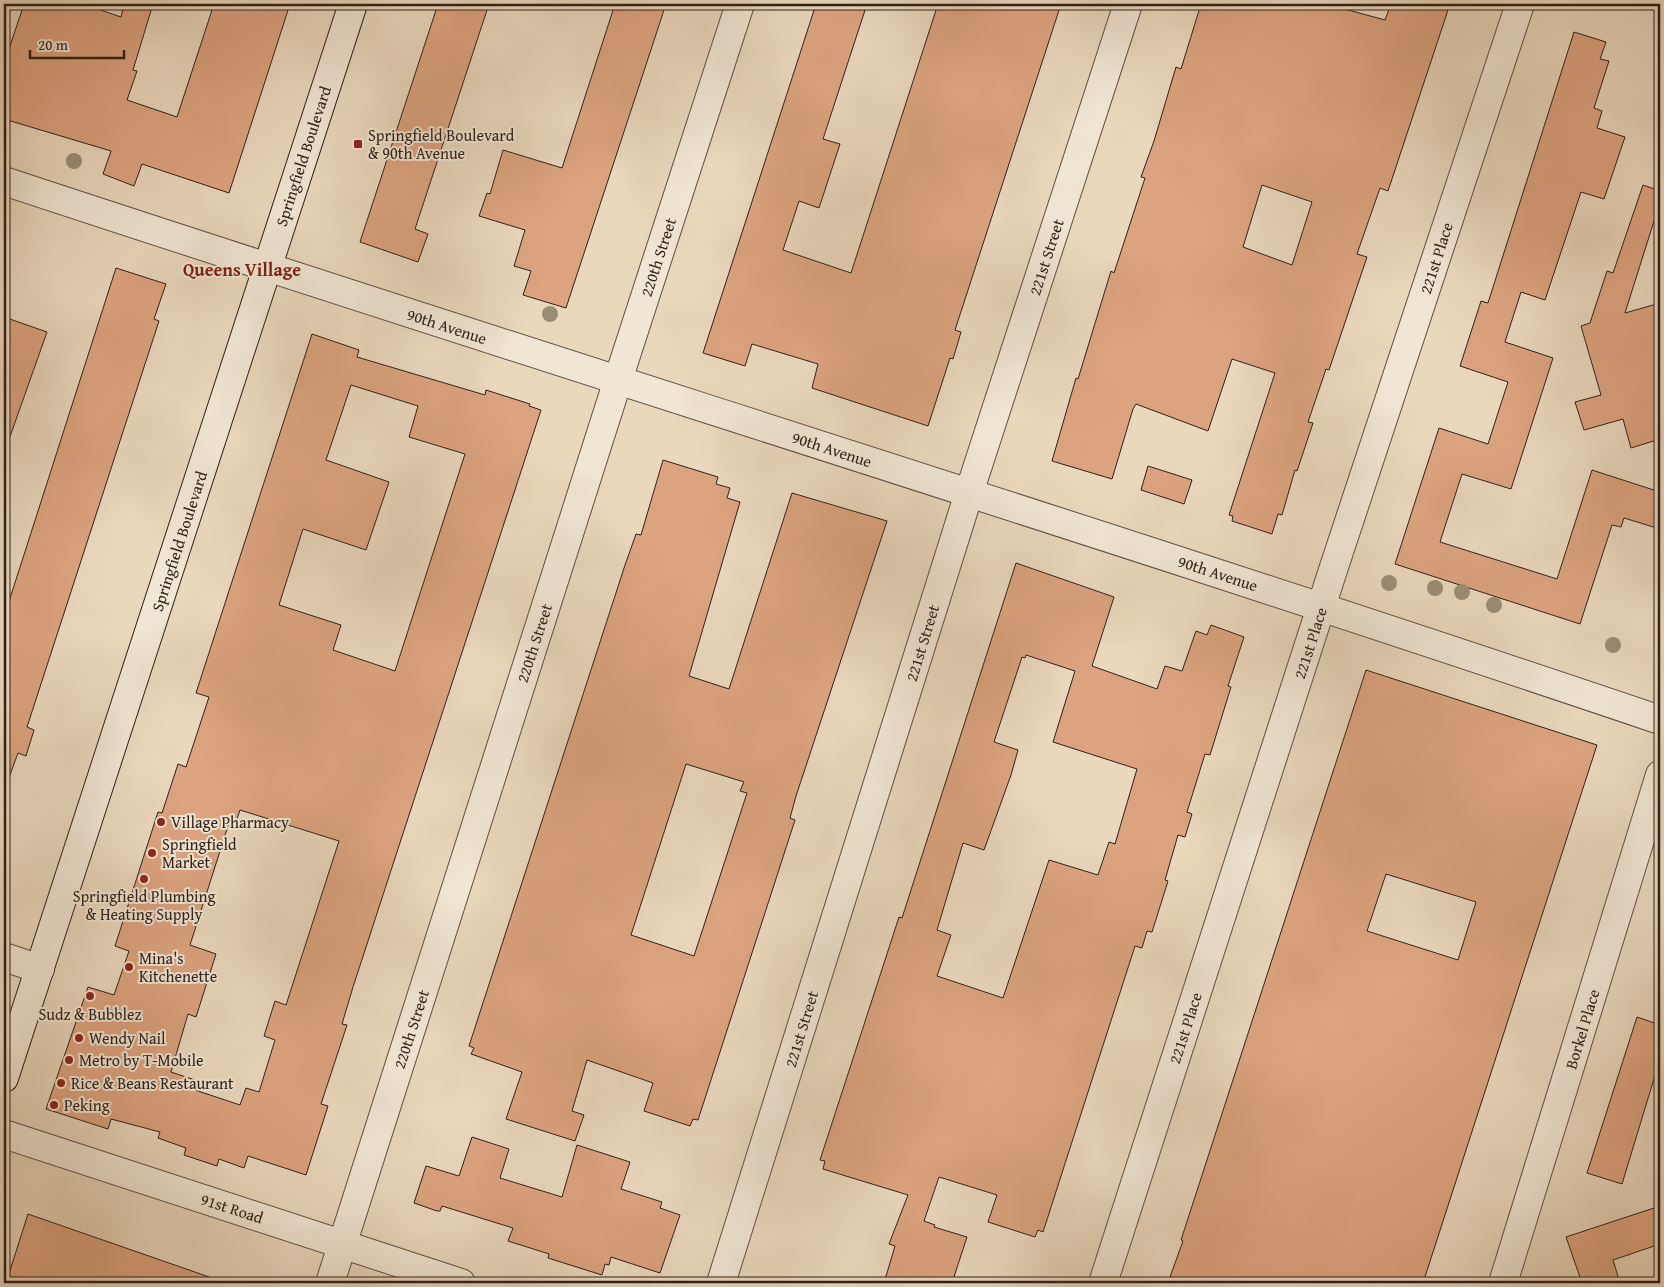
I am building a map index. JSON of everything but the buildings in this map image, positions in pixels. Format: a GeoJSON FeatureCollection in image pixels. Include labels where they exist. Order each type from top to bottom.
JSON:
{"type":"FeatureCollection","features":[{"type":"Feature","properties":{"kind":"street","name":"Springfield Boulevard"},"geometry":{"type":"LineString","coordinates":[[4,1078],[352,4]]}},
{"type":"Feature","properties":{"kind":"street","name":"220th Street"},"geometry":{"type":"LineString","coordinates":[[330,1283],[740,4]]}},
{"type":"Feature","properties":{"kind":"street","name":"221st Street"},"geometry":{"type":"LineString","coordinates":[[721,1283],[969,493],[1128,4]]}},
{"type":"Feature","properties":{"kind":"street","name":"221st Place"},"geometry":{"type":"LineString","coordinates":[[1103,1283],[1322,606],[1520,4]]}},
{"type":"Feature","properties":{"kind":"street","name":"90th Avenue"},"geometry":{"type":"LineString","coordinates":[[4,181],[267,268],[1322,606],[1660,720]]}},
{"type":"Feature","properties":{"kind":"street","name":"Borkel Place"},"geometry":{"type":"LineString","coordinates":[[1503,1283],[1660,775]]}},
{"type":"Feature","properties":{"kind":"street"},"geometry":{"type":"LineString","coordinates":[[4,957],[40,969]]}},
{"type":"Feature","properties":{"kind":"street","name":"91st Road"},"geometry":{"type":"LineString","coordinates":[[4,1134],[461,1283]]}},
{"type":"Feature","properties":{"kind":"place","name":"Springfield Boulevard & 90th Avenue"},"geometry":{"type":"Point","coordinates":[358,144]}},
{"type":"Feature","properties":{"kind":"place","name":"Village Pharmacy"},"geometry":{"type":"Point","coordinates":[161,822]}},
{"type":"Feature","properties":{"kind":"place","name":"Springfield Market"},"geometry":{"type":"Point","coordinates":[152,853]}},
{"type":"Feature","properties":{"kind":"place","name":"Springfield Plumbing & Heating Supply"},"geometry":{"type":"Point","coordinates":[144,879]}},
{"type":"Feature","properties":{"kind":"place","name":"Mina's Kitchenette"},"geometry":{"type":"Point","coordinates":[129,967]}},
{"type":"Feature","properties":{"kind":"place","name":"Sudz & Bubblez"},"geometry":{"type":"Point","coordinates":[90,996]}},
{"type":"Feature","properties":{"kind":"place","name":"Wendy Nail"},"geometry":{"type":"Point","coordinates":[79,1038]}},
{"type":"Feature","properties":{"kind":"place","name":"Metro by T-Mobile"},"geometry":{"type":"Point","coordinates":[69,1060]}},
{"type":"Feature","properties":{"kind":"place","name":"Rice & Beans Restaurant"},"geometry":{"type":"Point","coordinates":[61,1083]}},
{"type":"Feature","properties":{"kind":"place","name":"Peking"},"geometry":{"type":"Point","coordinates":[54,1105]}},
{"type":"Feature","properties":{"kind":"district","name":"Queens Village"},"geometry":{"type":"Point","coordinates":[242,270]}}]}
